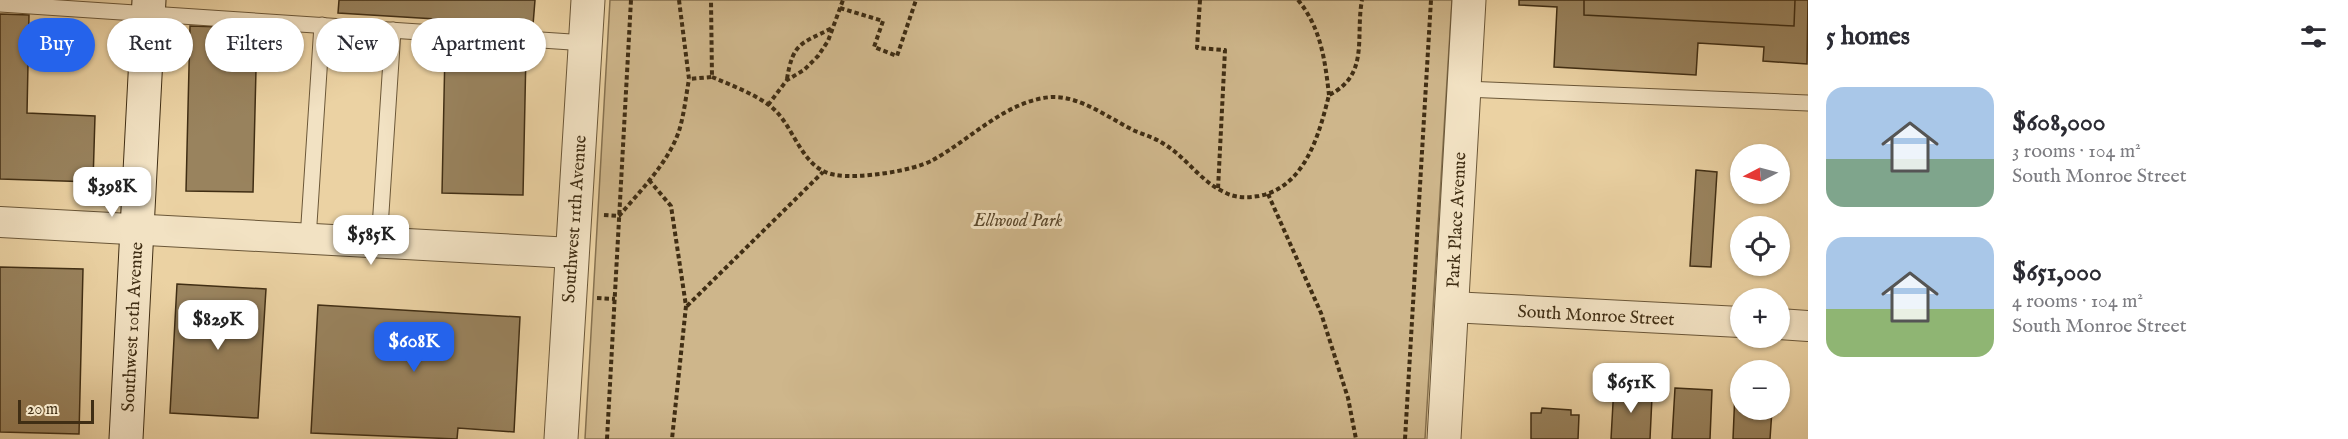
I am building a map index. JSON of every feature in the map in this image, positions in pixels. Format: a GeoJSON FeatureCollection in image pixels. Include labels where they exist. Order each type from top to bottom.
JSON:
{"type":"FeatureCollection","features":[{"type":"Feature","properties":{"kind":"street","name":"Southwest 11th Avenue"},"geometry":{"type":"LineString","coordinates":[[561,439],[588,0]]}},
{"type":"Feature","properties":{"kind":"street","name":"Park Place Avenue"},"geometry":{"type":"LineString","coordinates":[[1444,439],[1469,0]]}},
{"type":"Feature","properties":{"kind":"street","name":"Southwest 10th Avenue"},"geometry":{"type":"LineString","coordinates":[[126,439],[149,6]]}},
{"type":"Feature","properties":{"kind":"street"},"geometry":{"type":"LineString","coordinates":[[0,222],[572,254]]}},
{"type":"Feature","properties":{"kind":"street","name":"South Monroe Street"},"geometry":{"type":"LineString","coordinates":[[1451,307],[1730,321]]}},
{"type":"Feature","properties":{"kind":"street"},"geometry":{"type":"LineString","coordinates":[[1790,325],[1808,326]]}},
{"type":"Feature","properties":{"kind":"lane"},"geometry":{"type":"LineString","coordinates":[[0,4],[149,6],[316,24]]}},
{"type":"Feature","properties":{"kind":"lane"},"geometry":{"type":"LineString","coordinates":[[399,30],[586,43]]}},
{"type":"Feature","properties":{"kind":"lane"},"geometry":{"type":"LineString","coordinates":[[308,239],[319,72]]}},
{"type":"Feature","properties":{"kind":"lane"},"geometry":{"type":"LineString","coordinates":[[379,243],[390,72]]}},
{"type":"Feature","properties":{"kind":"lane"},"geometry":{"type":"LineString","coordinates":[[1464,90],[1808,103]]}},
{"type":"Feature","properties":{"kind":"path"},"geometry":{"type":"LineString","coordinates":[[607,439],[632,0]]}},
{"type":"Feature","properties":{"kind":"path"},"geometry":{"type":"LineString","coordinates":[[620,216],[649,180],[679,131],[689,80],[679,0]]}},
{"type":"Feature","properties":{"kind":"path"},"geometry":{"type":"LineString","coordinates":[[711,0],[712,77]]}},
{"type":"Feature","properties":{"kind":"path"},"geometry":{"type":"LineString","coordinates":[[768,105],[787,80],[804,70],[818,56],[843,0]]}},
{"type":"Feature","properties":{"kind":"path"},"geometry":{"type":"LineString","coordinates":[[840,8],[883,21],[874,47],[897,56],[916,0]]}},
{"type":"Feature","properties":{"kind":"path"},"geometry":{"type":"LineString","coordinates":[[1200,0],[1197,48],[1226,50],[1218,189]]}},
{"type":"Feature","properties":{"kind":"path"},"geometry":{"type":"LineString","coordinates":[[689,80],[712,77],[768,105],[779,116],[806,156],[823,172],[836,176],[865,175],[923,164],[1013,107],[1053,97],[1074,100],[1164,144],[1218,189],[1245,198],[1268,194],[1288,183],[1307,158],[1321,128],[1329,95],[1325,60],[1318,33],[1298,0]]}},
{"type":"Feature","properties":{"kind":"path"},"geometry":{"type":"LineString","coordinates":[[1329,95],[1342,88],[1352,76],[1359,57],[1362,0]]}},
{"type":"Feature","properties":{"kind":"path"},"geometry":{"type":"LineString","coordinates":[[1405,439],[1431,0]]}},
{"type":"Feature","properties":{"kind":"path"},"geometry":{"type":"LineString","coordinates":[[787,80],[794,50],[832,28]]}},
{"type":"Feature","properties":{"kind":"path"},"geometry":{"type":"LineString","coordinates":[[686,306],[823,172]]}},
{"type":"Feature","properties":{"kind":"path"},"geometry":{"type":"LineString","coordinates":[[649,180],[671,206],[686,306],[672,439]]}},
{"type":"Feature","properties":{"kind":"path"},"geometry":{"type":"LineString","coordinates":[[1268,194],[1321,313],[1348,398],[1356,439]]}},
{"type":"Feature","properties":{"kind":"path"},"geometry":{"type":"LineString","coordinates":[[597,214],[620,216]]}},
{"type":"Feature","properties":{"kind":"path"},"geometry":{"type":"LineString","coordinates":[[594,298],[615,299]]}},
{"type":"Feature","properties":{"kind":"green space","name":"Ellwood Park"},"geometry":{"type":"Polygon","coordinates":[[[610,0],[1452,0],[1425,439],[585,439],[610,0]]]}},
{"type":"Feature","properties":{"kind":"building"},"geometry":{"type":"Polygon","coordinates":[[[339,0],[535,0],[534,18],[419,18],[338,13],[339,0]]]}},
{"type":"Feature","properties":{"kind":"building"},"geometry":{"type":"Polygon","coordinates":[[[1519,0],[1808,0],[1807,64],[1763,61],[1764,47],[1698,43],[1696,75],[1554,67],[1557,7],[1519,5],[1519,0]]]}},
{"type":"Feature","properties":{"kind":"building"},"geometry":{"type":"Polygon","coordinates":[[[1584,0],[1795,0],[1794,26],[1584,15],[1584,0]]]}},
{"type":"Feature","properties":{"kind":"building"},"geometry":{"type":"Polygon","coordinates":[[[0,14],[29,15],[29,18],[18,18],[18,72],[28,72],[27,113],[95,116],[93,182],[0,179],[0,14]]]}},
{"type":"Feature","properties":{"kind":"building"},"geometry":{"type":"Polygon","coordinates":[[[193,26],[205,26],[205,72],[256,72],[253,192],[186,191],[189,72],[193,72],[193,26]]]}},
{"type":"Feature","properties":{"kind":"building"},"geometry":{"type":"Polygon","coordinates":[[[445,72],[526,72],[523,195],[442,193],[445,72]]]}},
{"type":"Feature","properties":{"kind":"building"},"geometry":{"type":"Polygon","coordinates":[[[1696,170],[1717,172],[1711,267],[1690,266],[1696,170]]]}},
{"type":"Feature","properties":{"kind":"building"},"geometry":{"type":"Polygon","coordinates":[[[0,267],[83,269],[79,434],[0,432],[0,267]]]}},
{"type":"Feature","properties":{"kind":"building"},"geometry":{"type":"Polygon","coordinates":[[[177,284],[266,289],[258,418],[170,413],[177,284]]]}},
{"type":"Feature","properties":{"kind":"building"},"geometry":{"type":"Polygon","coordinates":[[[318,305],[520,317],[514,432],[458,428],[457,439],[311,433],[318,305]]]}},
{"type":"Feature","properties":{"kind":"building"},"geometry":{"type":"Polygon","coordinates":[[[1614,385],[1643,387],[1643,396],[1652,397],[1650,439],[1611,439],[1614,385]]]}},
{"type":"Feature","properties":{"kind":"building"},"geometry":{"type":"Polygon","coordinates":[[[1675,388],[1712,390],[1710,439],[1672,439],[1675,388]]]}},
{"type":"Feature","properties":{"kind":"building"},"geometry":{"type":"Polygon","coordinates":[[[1542,408],[1571,410],[1571,415],[1579,415],[1578,439],[1531,439],[1531,413],[1541,413],[1542,408]]]}},
{"type":"Feature","properties":{"kind":"building"},"geometry":{"type":"Polygon","coordinates":[[[1734,420],[1771,420],[1770,439],[1733,439],[1734,420]]]}}]}
